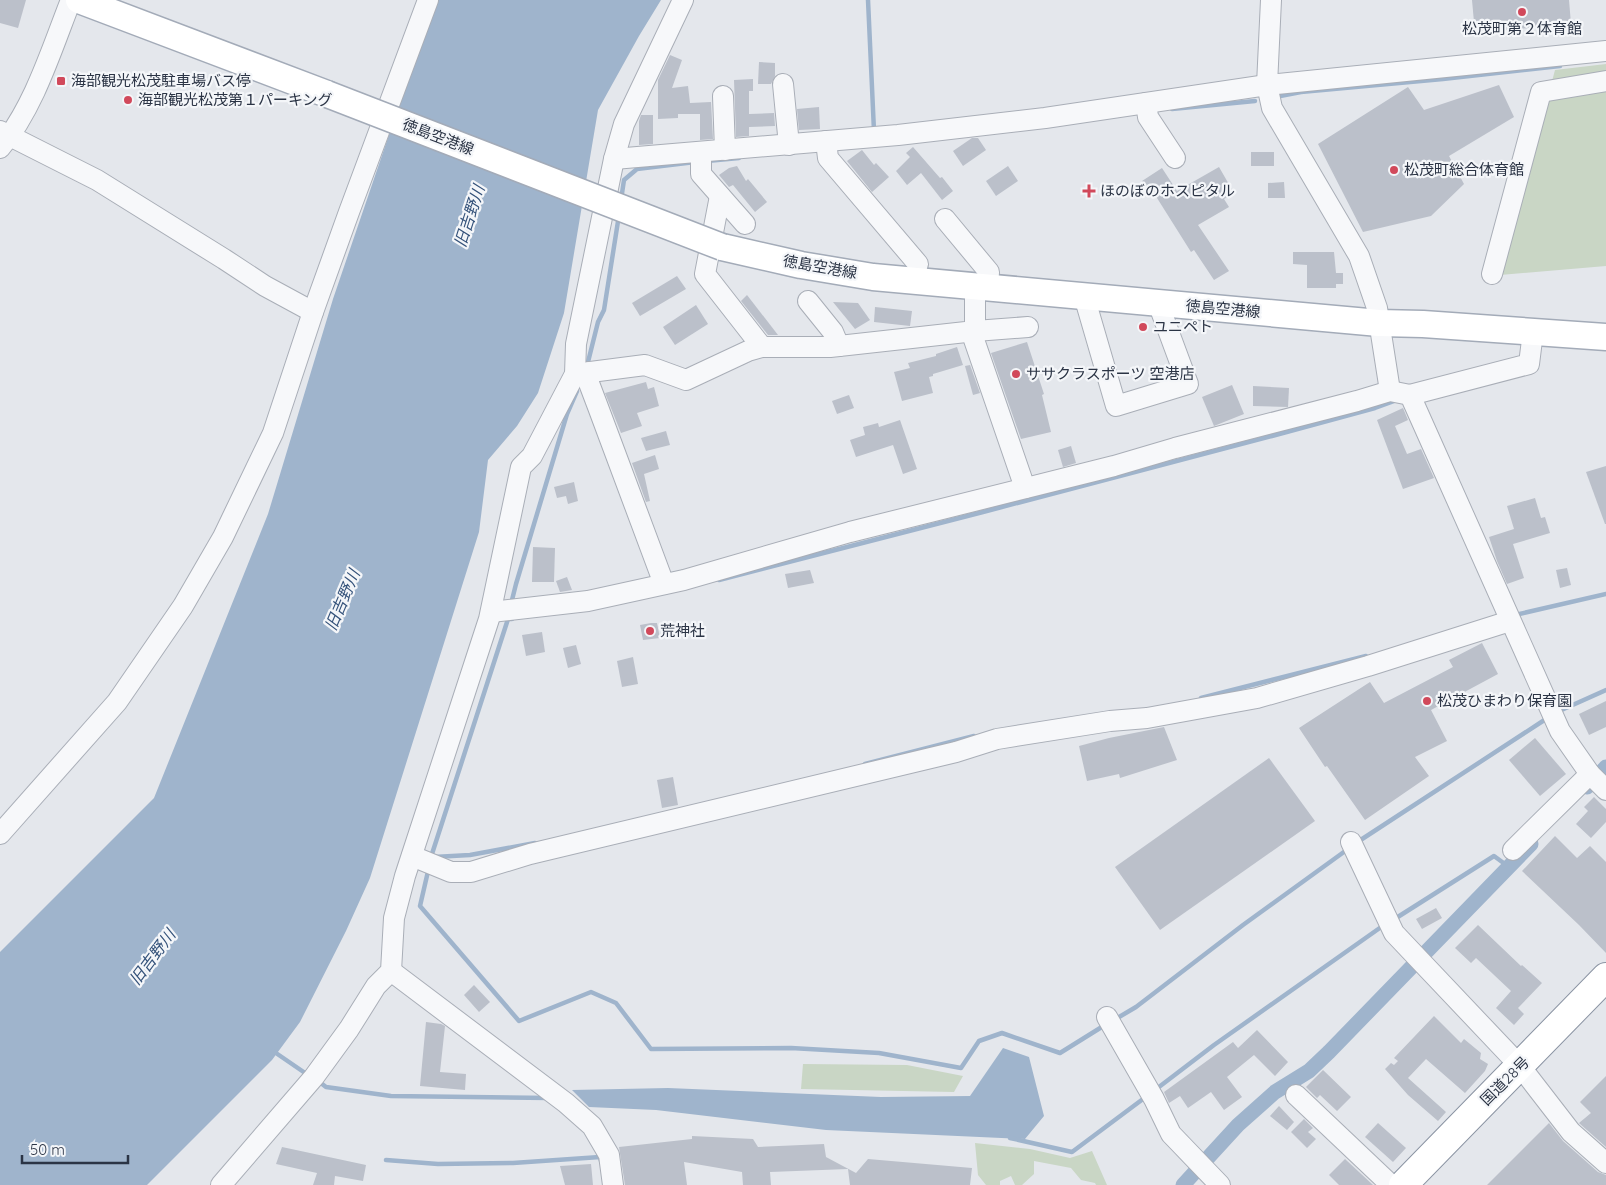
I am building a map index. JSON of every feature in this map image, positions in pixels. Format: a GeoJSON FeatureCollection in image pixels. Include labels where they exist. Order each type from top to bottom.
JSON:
{"type":"FeatureCollection","features":[{"type":"Feature","properties":{"kind":"highway","name":"国道28号"},"geometry":{"type":"LineString","coordinates":[[1403,1185],[1606,977]]}},
{"type":"Feature","properties":{"kind":"main road","name":"徳島空港線"},"geometry":{"type":"LineString","coordinates":[[79,0],[328,94],[722,247],[801,265],[855,274],[982,287],[1379,323],[1606,337]]}},
{"type":"Feature","properties":{"kind":"street"},"geometry":{"type":"LineString","coordinates":[[71,0],[28,105],[3,138],[97,180],[224,258],[265,286],[313,312]]}},
{"type":"Feature","properties":{"kind":"street"},"geometry":{"type":"LineString","coordinates":[[0,834],[117,702],[183,606],[223,537],[273,433],[313,312],[428,0]]}},
{"type":"Feature","properties":{"kind":"street"},"geometry":{"type":"LineString","coordinates":[[664,584],[587,378],[582,373],[576,344],[614,159],[624,124],[683,0]]}},
{"type":"Feature","properties":{"kind":"street"},"geometry":{"type":"LineString","coordinates":[[1271,0],[1267,85],[1272,108],[1359,256],[1377,308],[1390,391]]}},
{"type":"Feature","properties":{"kind":"street"},"geometry":{"type":"LineString","coordinates":[[614,159],[701,159],[726,150],[789,144],[827,149],[898,135],[1045,118],[1147,110],[1267,85],[1606,51]]}},
{"type":"Feature","properties":{"kind":"street"},"geometry":{"type":"LineString","coordinates":[[1492,274],[1541,92],[1606,82]]}},
{"type":"Feature","properties":{"kind":"street"},"geometry":{"type":"LineString","coordinates":[[783,84],[789,144]]}},
{"type":"Feature","properties":{"kind":"street"},"geometry":{"type":"LineString","coordinates":[[723,96],[726,150]]}},
{"type":"Feature","properties":{"kind":"street"},"geometry":{"type":"LineString","coordinates":[[1147,110],[1175,158]]}},
{"type":"Feature","properties":{"kind":"street"},"geometry":{"type":"LineString","coordinates":[[827,149],[918,264]]}},
{"type":"Feature","properties":{"kind":"street"},"geometry":{"type":"LineString","coordinates":[[701,159],[701,174],[745,224]]}},
{"type":"Feature","properties":{"kind":"street"},"geometry":{"type":"LineString","coordinates":[[720,196],[705,274],[762,347]]}},
{"type":"Feature","properties":{"kind":"street"},"geometry":{"type":"LineString","coordinates":[[945,219],[989,272],[982,287],[973,331],[1024,488]]}},
{"type":"Feature","properties":{"kind":"street"},"geometry":{"type":"LineString","coordinates":[[1084,296],[1116,406],[1188,384],[1158,303]]}},
{"type":"Feature","properties":{"kind":"street"},"geometry":{"type":"LineString","coordinates":[[808,301],[836,339]]}},
{"type":"Feature","properties":{"kind":"street"},"geometry":{"type":"LineString","coordinates":[[582,373],[644,366],[686,380],[748,351],[762,347],[836,339],[1028,327]]}},
{"type":"Feature","properties":{"kind":"street"},"geometry":{"type":"LineString","coordinates":[[491,612],[588,601],[684,580],[850,532],[1390,391],[1410,395],[1529,364],[1533,332]]}},
{"type":"Feature","properties":{"kind":"street"},"geometry":{"type":"LineString","coordinates":[[221,1185],[314,1076],[349,1029],[376,986],[391,971],[394,918],[412,856],[491,612],[521,467],[532,456],[582,373]]}},
{"type":"Feature","properties":{"kind":"street"},"geometry":{"type":"LineString","coordinates":[[1410,395],[1560,731],[1590,774],[1606,790]]}},
{"type":"Feature","properties":{"kind":"street"},"geometry":{"type":"LineString","coordinates":[[412,856],[452,872],[471,872],[530,854],[956,752],[997,739],[1110,721],[1148,718],[1257,698],[1368,666],[1510,621]]}},
{"type":"Feature","properties":{"kind":"street"},"geometry":{"type":"LineString","coordinates":[[1513,850],[1590,774]]}},
{"type":"Feature","properties":{"kind":"street"},"geometry":{"type":"LineString","coordinates":[[1351,842],[1394,933],[1520,1066],[1571,1132],[1606,1163]]}},
{"type":"Feature","properties":{"kind":"street"},"geometry":{"type":"LineString","coordinates":[[391,971],[566,1103],[592,1126],[609,1154],[613,1185]]}},
{"type":"Feature","properties":{"kind":"street"},"geometry":{"type":"LineString","coordinates":[[1110,1023],[1171,1134],[1214,1179]]}},
{"type":"Feature","properties":{"kind":"street"},"geometry":{"type":"LineString","coordinates":[[1296,1095],[1390,1185]]}},
{"type":"Feature","properties":{"kind":"green space"},"geometry":{"type":"Polygon","coordinates":[[[1606,64],[1606,266],[1500,275],[1555,70],[1606,64]]]}},
{"type":"Feature","properties":{"kind":"green space"},"geometry":{"type":"Polygon","coordinates":[[[803,1064],[907,1065],[963,1076],[954,1092],[801,1089],[803,1064]]]}},
{"type":"Feature","properties":{"kind":"green space"},"geometry":{"type":"Polygon","coordinates":[[[975,1143],[1030,1149],[1070,1158],[1092,1151],[1107,1185],[1096,1185],[1095,1183],[1081,1180],[1071,1168],[1034,1161],[1034,1174],[1022,1185],[1015,1185],[1011,1176],[1000,1181],[1000,1185],[986,1185],[978,1175],[975,1143]]]}},
{"type":"Feature","properties":{"kind":"water","name":"旧吉野川"},"geometry":{"type":"Polygon","coordinates":[[[435,0],[661,0],[598,110],[564,313],[538,393],[517,426],[488,460],[479,532],[370,878],[346,931],[300,1022],[272,1060],[147,1185],[0,1185],[0,952],[154,798],[268,514],[333,299],[435,0]]]}},
{"type":"Feature","properties":{"kind":"water"},"geometry":{"type":"Polygon","coordinates":[[[1003,1048],[1029,1057],[1044,1116],[1025,1139],[826,1130],[656,1110],[589,1107],[572,1090],[668,1088],[881,1097],[970,1096],[1003,1048]]]}},
{"type":"Feature","properties":{"kind":"building"},"geometry":{"type":"Polygon","coordinates":[[[0,0],[26,0],[18,28],[0,23],[0,0]]]}},
{"type":"Feature","properties":{"kind":"building","name":"松茂町第２体育館"},"geometry":{"type":"Polygon","coordinates":[[[1472,0],[1569,0],[1571,24],[1475,33],[1472,0]]]}},
{"type":"Feature","properties":{"kind":"building"},"geometry":{"type":"Polygon","coordinates":[[[670,55],[682,60],[672,88],[688,86],[690,103],[711,102],[713,139],[700,140],[700,114],[678,114],[678,118],[658,119],[658,80],[670,55]]]}},
{"type":"Feature","properties":{"kind":"building"},"geometry":{"type":"Polygon","coordinates":[[[759,62],[775,63],[775,76],[771,84],[758,84],[759,62]]]}},
{"type":"Feature","properties":{"kind":"building"},"geometry":{"type":"Polygon","coordinates":[[[753,79],[753,91],[749,91],[749,114],[774,113],[775,126],[749,127],[749,136],[736,137],[734,80],[753,79]]]}},
{"type":"Feature","properties":{"kind":"building","name":"松茂町総合体育館"},"geometry":{"type":"Polygon","coordinates":[[[1499,85],[1514,117],[1449,156],[1464,184],[1431,216],[1363,232],[1318,144],[1408,87],[1424,110],[1499,85]]]}},
{"type":"Feature","properties":{"kind":"building"},"geometry":{"type":"Polygon","coordinates":[[[819,107],[820,129],[799,130],[797,109],[819,107]]]}},
{"type":"Feature","properties":{"kind":"building"},"geometry":{"type":"Polygon","coordinates":[[[641,115],[653,115],[653,144],[639,145],[639,121],[641,115]]]}},
{"type":"Feature","properties":{"kind":"building"},"geometry":{"type":"Polygon","coordinates":[[[972,138],[978,138],[986,150],[963,166],[953,151],[972,138]]]}},
{"type":"Feature","properties":{"kind":"building"},"geometry":{"type":"Polygon","coordinates":[[[913,147],[953,191],[942,200],[921,173],[907,185],[896,171],[910,157],[906,153],[913,147]]]}},
{"type":"Feature","properties":{"kind":"building"},"geometry":{"type":"Polygon","coordinates":[[[862,150],[874,165],[876,163],[889,177],[872,192],[847,161],[862,150]]]}},
{"type":"Feature","properties":{"kind":"building"},"geometry":{"type":"Polygon","coordinates":[[[1251,152],[1274,152],[1274,166],[1251,166],[1251,152]]]}},
{"type":"Feature","properties":{"kind":"building"},"geometry":{"type":"Polygon","coordinates":[[[737,166],[746,181],[748,179],[767,202],[755,212],[733,185],[729,187],[719,175],[729,168],[737,166]]]}},
{"type":"Feature","properties":{"kind":"building"},"geometry":{"type":"Polygon","coordinates":[[[1008,166],[1018,181],[996,196],[986,181],[1008,166]]]}},
{"type":"Feature","properties":{"kind":"building"},"geometry":{"type":"Polygon","coordinates":[[[1219,167],[1234,193],[1224,199],[1229,207],[1198,225],[1229,271],[1214,280],[1194,250],[1191,252],[1152,190],[1149,191],[1142,181],[1162,168],[1177,191],[1219,167]]]}},
{"type":"Feature","properties":{"kind":"building"},"geometry":{"type":"Polygon","coordinates":[[[1284,182],[1285,198],[1268,198],[1268,183],[1284,182]]]}},
{"type":"Feature","properties":{"kind":"building"},"geometry":{"type":"Polygon","coordinates":[[[1293,252],[1334,252],[1336,273],[1343,273],[1343,284],[1336,284],[1336,288],[1307,288],[1307,265],[1293,264],[1293,252]]]}},
{"type":"Feature","properties":{"kind":"building"},"geometry":{"type":"Polygon","coordinates":[[[677,276],[686,289],[640,316],[632,303],[677,276]]]}},
{"type":"Feature","properties":{"kind":"building"},"geometry":{"type":"Polygon","coordinates":[[[747,295],[778,335],[768,335],[741,301],[747,295]]]}},
{"type":"Feature","properties":{"kind":"building"},"geometry":{"type":"Polygon","coordinates":[[[833,302],[858,303],[870,320],[855,329],[833,302]]]}},
{"type":"Feature","properties":{"kind":"building"},"geometry":{"type":"Polygon","coordinates":[[[696,305],[708,324],[675,345],[663,327],[696,305]]]}},
{"type":"Feature","properties":{"kind":"building"},"geometry":{"type":"Polygon","coordinates":[[[875,307],[912,311],[910,326],[874,322],[875,307]]]}},
{"type":"Feature","properties":{"kind":"building","name":"ササクラスポーツ 空港店"},"geometry":{"type":"Polygon","coordinates":[[[1027,342],[1044,394],[1042,395],[1051,432],[1021,439],[991,353],[1027,342]]]}},
{"type":"Feature","properties":{"kind":"building"},"geometry":{"type":"Polygon","coordinates":[[[957,347],[963,365],[929,377],[933,393],[902,401],[894,372],[910,368],[908,363],[936,356],[936,354],[957,347]]]}},
{"type":"Feature","properties":{"kind":"building"},"geometry":{"type":"Polygon","coordinates":[[[970,365],[980,393],[973,395],[965,366],[970,365]]]}},
{"type":"Feature","properties":{"kind":"building"},"geometry":{"type":"Polygon","coordinates":[[[646,382],[648,389],[654,387],[659,406],[637,413],[642,426],[621,433],[605,393],[646,382]]]}},
{"type":"Feature","properties":{"kind":"building"},"geometry":{"type":"Polygon","coordinates":[[[1232,385],[1244,414],[1214,426],[1202,397],[1232,385]]]}},
{"type":"Feature","properties":{"kind":"building"},"geometry":{"type":"Polygon","coordinates":[[[1253,386],[1289,388],[1288,407],[1253,406],[1253,386]]]}},
{"type":"Feature","properties":{"kind":"building"},"geometry":{"type":"Polygon","coordinates":[[[849,395],[854,408],[837,414],[832,401],[849,395]]]}},
{"type":"Feature","properties":{"kind":"building"},"geometry":{"type":"Polygon","coordinates":[[[1403,408],[1408,420],[1395,426],[1407,454],[1421,449],[1434,478],[1403,489],[1377,420],[1403,408]]]}},
{"type":"Feature","properties":{"kind":"building"},"geometry":{"type":"Polygon","coordinates":[[[900,420],[917,469],[903,474],[893,445],[856,457],[850,440],[865,435],[863,427],[878,423],[879,427],[900,420]]]}},
{"type":"Feature","properties":{"kind":"building"},"geometry":{"type":"Polygon","coordinates":[[[666,431],[670,445],[646,451],[641,438],[666,431]]]}},
{"type":"Feature","properties":{"kind":"building"},"geometry":{"type":"Polygon","coordinates":[[[1071,446],[1076,463],[1063,467],[1058,450],[1071,446]]]}},
{"type":"Feature","properties":{"kind":"building"},"geometry":{"type":"Polygon","coordinates":[[[655,455],[659,469],[644,474],[650,501],[646,502],[632,463],[655,455]]]}},
{"type":"Feature","properties":{"kind":"building"},"geometry":{"type":"Polygon","coordinates":[[[1606,466],[1606,524],[1605,524],[1586,472],[1606,466]]]}},
{"type":"Feature","properties":{"kind":"building"},"geometry":{"type":"Polygon","coordinates":[[[574,482],[578,501],[568,504],[566,496],[557,498],[554,487],[574,482]]]}},
{"type":"Feature","properties":{"kind":"building"},"geometry":{"type":"Polygon","coordinates":[[[1535,498],[1541,518],[1545,517],[1550,533],[1513,544],[1524,578],[1507,584],[1489,537],[1514,529],[1507,506],[1535,498]]]}},
{"type":"Feature","properties":{"kind":"building"},"geometry":{"type":"Polygon","coordinates":[[[533,547],[555,548],[554,582],[532,582],[533,547]]]}},
{"type":"Feature","properties":{"kind":"building"},"geometry":{"type":"Polygon","coordinates":[[[1567,568],[1571,585],[1560,588],[1556,570],[1567,568]]]}},
{"type":"Feature","properties":{"kind":"building"},"geometry":{"type":"Polygon","coordinates":[[[810,570],[814,583],[788,588],[785,574],[810,570]]]}},
{"type":"Feature","properties":{"kind":"building"},"geometry":{"type":"Polygon","coordinates":[[[567,577],[572,590],[560,592],[556,581],[567,577]]]}},
{"type":"Feature","properties":{"kind":"building","name":"荒神社"},"geometry":{"type":"Polygon","coordinates":[[[657,623],[660,638],[643,640],[640,625],[657,623]]]}},
{"type":"Feature","properties":{"kind":"building"},"geometry":{"type":"Polygon","coordinates":[[[542,632],[545,652],[526,656],[522,635],[542,632]]]}},
{"type":"Feature","properties":{"kind":"building"},"geometry":{"type":"Polygon","coordinates":[[[1482,643],[1498,674],[1431,710],[1447,741],[1415,757],[1429,776],[1365,820],[1327,766],[1325,767],[1299,728],[1370,682],[1384,703],[1453,667],[1449,660],[1482,643]]]}},
{"type":"Feature","properties":{"kind":"building"},"geometry":{"type":"Polygon","coordinates":[[[576,645],[581,664],[568,668],[563,648],[576,645]]]}},
{"type":"Feature","properties":{"kind":"building"},"geometry":{"type":"Polygon","coordinates":[[[633,657],[638,684],[622,687],[617,661],[633,657]]]}},
{"type":"Feature","properties":{"kind":"building"},"geometry":{"type":"Polygon","coordinates":[[[1606,701],[1606,727],[1589,735],[1579,714],[1606,701]]]}},
{"type":"Feature","properties":{"kind":"building"},"geometry":{"type":"Polygon","coordinates":[[[1164,727],[1177,760],[1120,778],[1119,774],[1087,781],[1079,746],[1164,727]]]}},
{"type":"Feature","properties":{"kind":"building"},"geometry":{"type":"Polygon","coordinates":[[[1535,738],[1566,774],[1540,796],[1509,760],[1535,738]]]}},
{"type":"Feature","properties":{"kind":"building"},"geometry":{"type":"Polygon","coordinates":[[[1269,758],[1315,821],[1160,930],[1115,867],[1269,758]]]}},
{"type":"Feature","properties":{"kind":"building"},"geometry":{"type":"Polygon","coordinates":[[[673,777],[678,805],[662,808],[657,780],[673,777]]]}},
{"type":"Feature","properties":{"kind":"building"},"geometry":{"type":"Polygon","coordinates":[[[1594,797],[1606,809],[1606,822],[1591,838],[1576,824],[1588,811],[1584,807],[1594,797]]]}},
{"type":"Feature","properties":{"kind":"building"},"geometry":{"type":"Polygon","coordinates":[[[1555,836],[1577,858],[1590,846],[1606,862],[1606,953],[1522,871],[1555,836]]]}},
{"type":"Feature","properties":{"kind":"building"},"geometry":{"type":"Polygon","coordinates":[[[1436,908],[1442,918],[1422,929],[1416,919],[1436,908]]]}},
{"type":"Feature","properties":{"kind":"building"},"geometry":{"type":"Polygon","coordinates":[[[1478,925],[1521,966],[1542,983],[1518,1008],[1524,1014],[1514,1025],[1496,1008],[1511,991],[1476,958],[1471,963],[1455,948],[1478,925]]]}},
{"type":"Feature","properties":{"kind":"building"},"geometry":{"type":"Polygon","coordinates":[[[474,985],[490,1002],[479,1012],[464,995],[474,985]]]}},
{"type":"Feature","properties":{"kind":"building"},"geometry":{"type":"Polygon","coordinates":[[[1434,1016],[1461,1043],[1464,1039],[1481,1053],[1480,1059],[1488,1064],[1485,1071],[1465,1093],[1426,1059],[1408,1078],[1446,1112],[1438,1121],[1408,1095],[1385,1069],[1391,1063],[1394,1065],[1398,1061],[1394,1058],[1434,1016]]]}},
{"type":"Feature","properties":{"kind":"building"},"geometry":{"type":"Polygon","coordinates":[[[426,1022],[445,1026],[440,1072],[466,1074],[465,1090],[420,1086],[426,1022]]]}},
{"type":"Feature","properties":{"kind":"building"},"geometry":{"type":"Polygon","coordinates":[[[1257,1030],[1288,1062],[1275,1076],[1254,1055],[1227,1077],[1242,1097],[1224,1110],[1211,1092],[1188,1108],[1180,1096],[1169,1103],[1164,1092],[1233,1042],[1238,1048],[1257,1030]]]}},
{"type":"Feature","properties":{"kind":"building"},"geometry":{"type":"Polygon","coordinates":[[[1323,1070],[1351,1097],[1337,1111],[1320,1095],[1317,1098],[1306,1087],[1323,1070]]]}},
{"type":"Feature","properties":{"kind":"building"},"geometry":{"type":"Polygon","coordinates":[[[1606,1076],[1606,1147],[1579,1123],[1591,1113],[1580,1102],[1606,1076]]]}},
{"type":"Feature","properties":{"kind":"building"},"geometry":{"type":"Polygon","coordinates":[[[1279,1106],[1294,1122],[1287,1130],[1270,1116],[1279,1106]]]}},
{"type":"Feature","properties":{"kind":"building"},"geometry":{"type":"Polygon","coordinates":[[[1304,1119],[1313,1128],[1308,1132],[1316,1139],[1307,1148],[1291,1132],[1304,1119]]]}},
{"type":"Feature","properties":{"kind":"building"},"geometry":{"type":"Polygon","coordinates":[[[1378,1123],[1406,1148],[1393,1162],[1365,1137],[1378,1123]]]}},
{"type":"Feature","properties":{"kind":"building"},"geometry":{"type":"Polygon","coordinates":[[[1549,1123],[1563,1141],[1598,1172],[1606,1175],[1606,1185],[1487,1185],[1549,1123]]]}},
{"type":"Feature","properties":{"kind":"building"},"geometry":{"type":"Polygon","coordinates":[[[692,1136],[753,1139],[758,1147],[824,1144],[826,1157],[856,1173],[868,1159],[972,1168],[970,1185],[850,1185],[848,1169],[770,1172],[771,1185],[743,1185],[742,1172],[684,1162],[687,1185],[625,1185],[619,1147],[692,1139],[692,1136]]]}},
{"type":"Feature","properties":{"kind":"building"},"geometry":{"type":"Polygon","coordinates":[[[282,1147],[366,1165],[363,1181],[335,1176],[334,1185],[313,1185],[317,1173],[276,1164],[282,1147]]]}},
{"type":"Feature","properties":{"kind":"building"},"geometry":{"type":"Polygon","coordinates":[[[1345,1159],[1373,1185],[1339,1185],[1329,1175],[1345,1159]]]}},
{"type":"Feature","properties":{"kind":"building"},"geometry":{"type":"Polygon","coordinates":[[[591,1164],[593,1185],[565,1185],[560,1166],[591,1164]]]}},
{"type":"Feature","properties":{"kind":"waterway"},"geometry":{"type":"LineString","coordinates":[[868,0],[874,131]]}},
{"type":"Feature","properties":{"kind":"waterway"},"geometry":{"type":"LineString","coordinates":[[1275,97],[1301,92],[1560,66]]}},
{"type":"Feature","properties":{"kind":"waterway"},"geometry":{"type":"LineString","coordinates":[[1172,109],[1255,101]]}},
{"type":"Feature","properties":{"kind":"waterway"},"geometry":{"type":"LineString","coordinates":[[707,161],[739,158]]}},
{"type":"Feature","properties":{"kind":"waterway"},"geometry":{"type":"LineString","coordinates":[[621,200],[624,180],[637,169],[695,162]]}},
{"type":"Feature","properties":{"kind":"waterway"},"geometry":{"type":"LineString","coordinates":[[587,366],[598,322],[604,310],[619,215]]}},
{"type":"Feature","properties":{"kind":"waterway"},"geometry":{"type":"LineString","coordinates":[[511,604],[567,414],[577,391]]}},
{"type":"Feature","properties":{"kind":"waterway"},"geometry":{"type":"LineString","coordinates":[[719,580],[1272,436],[1375,408],[1397,400]]}},
{"type":"Feature","properties":{"kind":"waterway"},"geometry":{"type":"LineString","coordinates":[[1515,615],[1606,594]]}},
{"type":"Feature","properties":{"kind":"waterway"},"geometry":{"type":"LineString","coordinates":[[431,857],[508,619],[512,619]]}},
{"type":"Feature","properties":{"kind":"waterway"},"geometry":{"type":"LineString","coordinates":[[1201,698],[1366,656]]}},
{"type":"Feature","properties":{"kind":"waterway"},"geometry":{"type":"LineString","coordinates":[[1557,712],[1606,690]]}},
{"type":"Feature","properties":{"kind":"waterway"},"geometry":{"type":"LineString","coordinates":[[1356,843],[1549,717]]}},
{"type":"Feature","properties":{"kind":"waterway"},"geometry":{"type":"LineString","coordinates":[[865,764],[974,736]]}},
{"type":"Feature","properties":{"kind":"waterway"},"geometry":{"type":"LineString","coordinates":[[1587,787],[1606,767]]}},
{"type":"Feature","properties":{"kind":"waterway"},"geometry":{"type":"LineString","coordinates":[[434,857],[470,855],[535,843]]}},
{"type":"Feature","properties":{"kind":"waterway"},"geometry":{"type":"LineString","coordinates":[[1183,1185],[1238,1125],[1275,1092],[1309,1071],[1329,1052],[1531,844]]}},
{"type":"Feature","properties":{"kind":"waterway"},"geometry":{"type":"LineString","coordinates":[[1114,1020],[1136,1007],[1243,925],[1348,849]]}},
{"type":"Feature","properties":{"kind":"waterway"},"geometry":{"type":"LineString","coordinates":[[1393,920],[1494,856],[1509,867]]}},
{"type":"Feature","properties":{"kind":"waterway"},"geometry":{"type":"LineString","coordinates":[[429,867],[420,906],[519,1021],[591,992],[616,1003],[651,1049],[791,1048],[879,1053],[961,1068],[979,1041],[1002,1033],[1060,1053],[1105,1025]]}},
{"type":"Feature","properties":{"kind":"waterway"},"geometry":{"type":"LineString","coordinates":[[1155,1090],[1214,1045],[1384,925]]}},
{"type":"Feature","properties":{"kind":"waterway"},"geometry":{"type":"LineString","coordinates":[[273,1051],[308,1075]]}},
{"type":"Feature","properties":{"kind":"waterway"},"geometry":{"type":"LineString","coordinates":[[317,1080],[326,1087],[391,1096],[549,1098]]}},
{"type":"Feature","properties":{"kind":"waterway"},"geometry":{"type":"LineString","coordinates":[[1010,1138],[1072,1152],[1147,1096]]}},
{"type":"Feature","properties":{"kind":"waterway"},"geometry":{"type":"LineString","coordinates":[[386,1160],[438,1164],[513,1163],[600,1157],[601,1161]]}},
{"type":"Feature","properties":{"kind":"place","name":"松茂町第２体育館"},"geometry":{"type":"Point","coordinates":[1522,12]}},
{"type":"Feature","properties":{"kind":"place","name":"海部観光松茂駐車場バス停"},"geometry":{"type":"Point","coordinates":[61,81]}},
{"type":"Feature","properties":{"kind":"place","name":"海部観光松茂第１パーキング"},"geometry":{"type":"Point","coordinates":[128,100]}},
{"type":"Feature","properties":{"kind":"place","name":"松茂町総合体育館"},"geometry":{"type":"Point","coordinates":[1394,170]}},
{"type":"Feature","properties":{"kind":"place","name":"ほのぼのホスピタル"},"geometry":{"type":"Point","coordinates":[1089,191]}},
{"type":"Feature","properties":{"kind":"place","name":"ユニペト"},"geometry":{"type":"Point","coordinates":[1143,327]}},
{"type":"Feature","properties":{"kind":"place","name":"ササクラスポーツ 空港店"},"geometry":{"type":"Point","coordinates":[1016,374]}},
{"type":"Feature","properties":{"kind":"place","name":"荒神社"},"geometry":{"type":"Point","coordinates":[650,631]}},
{"type":"Feature","properties":{"kind":"place","name":"松茂ひまわり保育園"},"geometry":{"type":"Point","coordinates":[1427,701]}}]}
